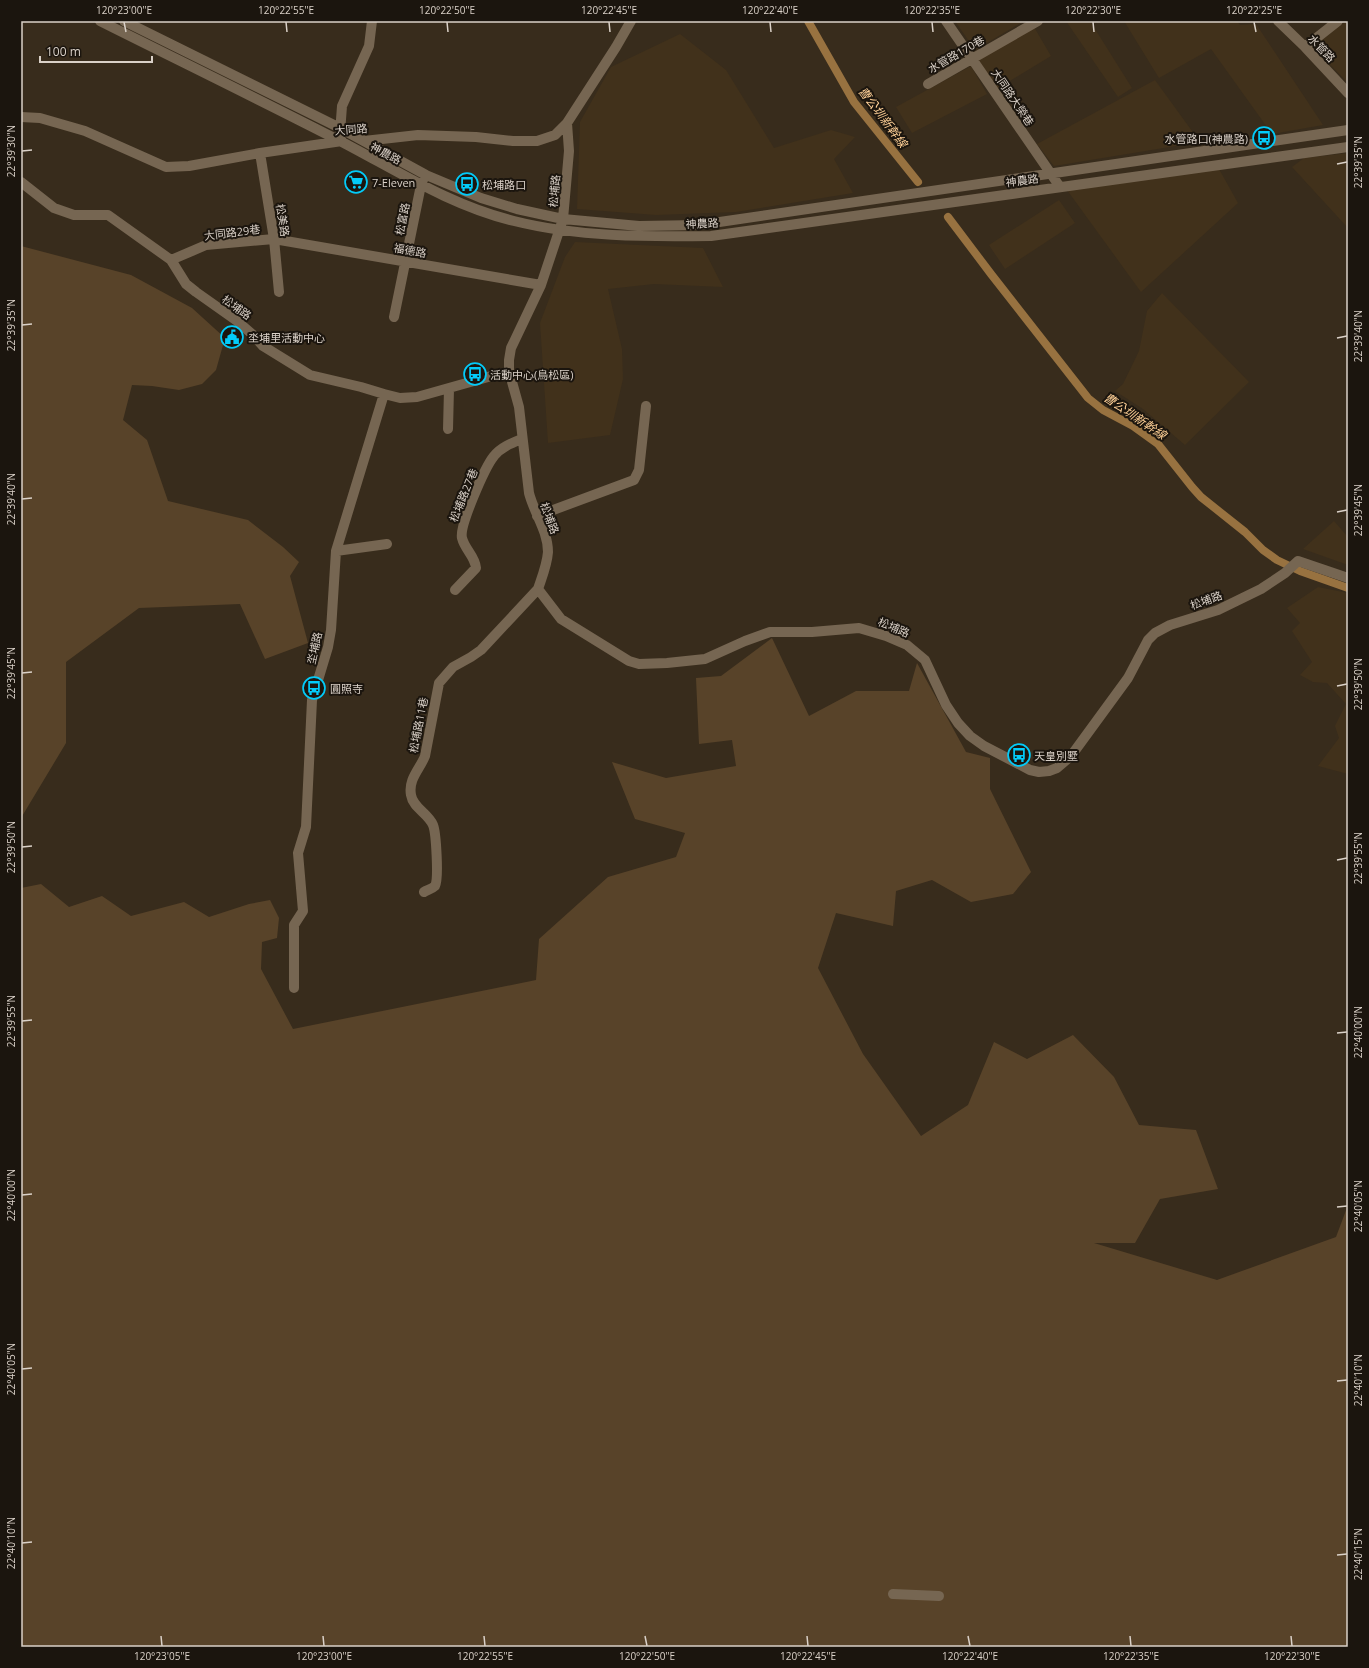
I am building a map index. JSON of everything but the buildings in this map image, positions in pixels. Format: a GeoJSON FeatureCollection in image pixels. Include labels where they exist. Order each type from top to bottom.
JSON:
{"type":"FeatureCollection","features":[{"type":"Feature","properties":{"kind":"street","name":"神農路"},"geometry":{"type":"LineString","coordinates":[[100,21],[340,142],[421,185],[476,210],[514,222],[560,230],[639,237],[711,236],[1348,147]]}},
{"type":"Feature","properties":{"kind":"street","name":"神農路"},"geometry":{"type":"LineString","coordinates":[[124,21],[364,140],[426,174],[482,198],[517,209],[563,219],[639,226],[699,225],[1348,130]]}},
{"type":"Feature","properties":{"kind":"street"},"geometry":{"type":"LineString","coordinates":[[340,142],[342,106],[369,46],[372,21]]}},
{"type":"Feature","properties":{"kind":"street","name":"大同路"},"geometry":{"type":"LineString","coordinates":[[21,117],[40,118],[85,131],[166,167],[189,166],[260,153],[340,142],[418,135],[476,137],[513,142],[536,141],[555,135],[567,123],[631,21]]}},
{"type":"Feature","properties":{"kind":"street","name":"大同路大榮巷"},"geometry":{"type":"LineString","coordinates":[[946,21],[1060,187]]}},
{"type":"Feature","properties":{"kind":"street","name":"水管路170巷"},"geometry":{"type":"LineString","coordinates":[[928,84],[1038,21]]}},
{"type":"Feature","properties":{"kind":"street","name":"水管路"},"geometry":{"type":"LineString","coordinates":[[1278,21],[1305,47],[1348,93]]}},
{"type":"Feature","properties":{"kind":"street"},"geometry":{"type":"LineString","coordinates":[[1305,47],[1338,21]]}},
{"type":"Feature","properties":{"kind":"street","name":"松埔路"},"geometry":{"type":"LineString","coordinates":[[567,123],[569,151],[563,219],[541,285],[511,348],[509,371],[519,407],[529,493],[546,539],[548,553],[546,565],[538,589],[560,619],[629,661],[639,664],[661,664],[705,659],[745,641],[770,632],[812,632],[859,628],[880,634],[907,645],[925,660],[946,705],[958,723],[970,736],[984,746],[1030,770],[1039,772],[1049,771],[1057,768],[1071,756],[1128,678],[1148,640],[1155,633],[1170,625],[1218,610],[1261,589],[1285,573],[1298,561],[1348,578]]}},
{"type":"Feature","properties":{"kind":"street","name":"松美路"},"geometry":{"type":"LineString","coordinates":[[260,153],[274,239],[279,292]]}},
{"type":"Feature","properties":{"kind":"street","name":"松富路"},"geometry":{"type":"LineString","coordinates":[[394,317],[421,185],[426,174]]}},
{"type":"Feature","properties":{"kind":"street","name":"松埔路"},"geometry":{"type":"LineString","coordinates":[[21,182],[54,208],[74,215],[108,215],[171,260],[186,284],[237,321],[263,346],[310,374],[400,398],[417,397],[509,371]]}},
{"type":"Feature","properties":{"kind":"street","name":"大同路29巷"},"geometry":{"type":"LineString","coordinates":[[171,260],[206,245],[274,239]]}},
{"type":"Feature","properties":{"kind":"street","name":"福德路"},"geometry":{"type":"LineString","coordinates":[[274,239],[541,285]]}},
{"type":"Feature","properties":{"kind":"street"},"geometry":{"type":"LineString","coordinates":[[448,429],[449,389]]}},
{"type":"Feature","properties":{"kind":"street","name":"坔埔路"},"geometry":{"type":"LineString","coordinates":[[294,988],[294,925],[303,911],[298,853],[306,827],[312,700],[328,647],[331,630],[336,551],[384,394]]}},
{"type":"Feature","properties":{"kind":"street"},"geometry":{"type":"LineString","coordinates":[[537,516],[634,480],[639,470],[646,406]]}},
{"type":"Feature","properties":{"kind":"street","name":"松埔路27巷"},"geometry":{"type":"LineString","coordinates":[[455,590],[476,568],[475,560],[462,538],[462,530],[471,503],[493,456],[501,448],[522,439]]}},
{"type":"Feature","properties":{"kind":"street"},"geometry":{"type":"LineString","coordinates":[[336,551],[387,544]]}},
{"type":"Feature","properties":{"kind":"street","name":"松埔路11巷"},"geometry":{"type":"LineString","coordinates":[[424,892],[433,888],[436,884],[437,860],[434,826],[428,816],[415,805],[411,796],[411,785],[413,775],[422,764],[425,756],[439,683],[453,667],[481,650],[538,589]]}},
{"type":"Feature","properties":{"kind":"street"},"geometry":{"type":"LineString","coordinates":[[893,1594],[939,1596]]}},
{"type":"Feature","properties":{"kind":"shaded area"},"geometry":{"type":"Polygon","coordinates":[[[955,21],[1024,21],[975,50],[955,21]]]}},
{"type":"Feature","properties":{"kind":"shaded area"},"geometry":{"type":"Polygon","coordinates":[[[1066,21],[1090,21],[1132,88],[1118,97],[1066,21]]]}},
{"type":"Feature","properties":{"kind":"shaded area"},"geometry":{"type":"Polygon","coordinates":[[[1124,21],[1237,21],[1240,25],[1256,24],[1323,125],[1272,134],[1211,49],[1159,78],[1124,21]]]}},
{"type":"Feature","properties":{"kind":"shaded area"},"geometry":{"type":"Polygon","coordinates":[[[1348,21],[1348,83],[1313,47],[1348,21]]]}},
{"type":"Feature","properties":{"kind":"shaded area"},"geometry":{"type":"Polygon","coordinates":[[[1034,27],[1051,56],[998,88],[978,60],[1034,27]]]}},
{"type":"Feature","properties":{"kind":"shaded area"},"geometry":{"type":"Polygon","coordinates":[[[680,34],[726,70],[774,148],[831,130],[855,137],[834,159],[853,193],[736,212],[656,215],[577,209],[580,122],[611,67],[680,34]]]}},
{"type":"Feature","properties":{"kind":"shaded area"},"geometry":{"type":"Polygon","coordinates":[[[971,66],[987,94],[912,133],[896,107],[971,66]]]}},
{"type":"Feature","properties":{"kind":"shaded area"},"geometry":{"type":"Polygon","coordinates":[[[1155,80],[1200,142],[1054,166],[1037,144],[1155,80]]]}},
{"type":"Feature","properties":{"kind":"shaded area"},"geometry":{"type":"Polygon","coordinates":[[[1348,153],[1348,228],[1292,167],[1304,158],[1348,153]]]}},
{"type":"Feature","properties":{"kind":"shaded area"},"geometry":{"type":"Polygon","coordinates":[[[1219,169],[1238,203],[1141,292],[1067,190],[1219,169]]]}},
{"type":"Feature","properties":{"kind":"shaded area"},"geometry":{"type":"Polygon","coordinates":[[[1059,200],[1075,223],[1005,269],[989,245],[1059,200]]]}},
{"type":"Feature","properties":{"kind":"shaded area"},"geometry":{"type":"Polygon","coordinates":[[[575,242],[703,248],[723,287],[654,284],[608,289],[622,349],[623,379],[610,435],[548,443],[540,323],[565,257],[575,242]]]}},
{"type":"Feature","properties":{"kind":"shaded area"},"geometry":{"type":"Polygon","coordinates":[[[21,246],[131,275],[192,308],[225,338],[216,370],[202,384],[179,390],[132,385],[123,420],[147,440],[168,501],[248,520],[283,547],[299,562],[290,576],[308,643],[265,659],[240,604],[139,608],[66,662],[66,743],[21,818],[21,246]]]}},
{"type":"Feature","properties":{"kind":"shaded area"},"geometry":{"type":"Polygon","coordinates":[[[1162,293],[1249,382],[1185,445],[1143,409],[1115,391],[1123,384],[1139,351],[1147,311],[1162,293]]]}},
{"type":"Feature","properties":{"kind":"shaded area"},"geometry":{"type":"Polygon","coordinates":[[[1334,521],[1348,537],[1348,565],[1303,549],[1334,521]]]}},
{"type":"Feature","properties":{"kind":"shaded area"},"geometry":{"type":"Polygon","coordinates":[[[1318,587],[1348,593],[1348,774],[1318,766],[1339,738],[1335,726],[1346,704],[1327,683],[1313,682],[1300,675],[1312,662],[1292,631],[1300,623],[1287,608],[1318,587]]]}},
{"type":"Feature","properties":{"kind":"shaded area"},"geometry":{"type":"Polygon","coordinates":[[[772,638],[809,716],[856,691],[909,691],[917,663],[966,752],[990,758],[990,789],[1031,872],[1013,894],[971,902],[932,880],[896,891],[893,926],[836,913],[818,968],[863,1054],[921,1136],[968,1105],[994,1042],[1027,1059],[1073,1035],[1114,1077],[1139,1125],[1196,1130],[1218,1189],[1160,1199],[1135,1243],[1094,1243],[1217,1280],[1336,1237],[1348,1205],[1348,1647],[21,1647],[21,888],[41,884],[69,907],[102,896],[131,916],[184,902],[209,917],[249,904],[270,900],[279,918],[277,938],[262,942],[261,969],[293,1029],[536,980],[539,939],[608,877],[676,857],[685,833],[635,819],[612,762],[666,778],[736,766],[732,740],[699,744],[696,678],[721,676],[772,638]]]}},
{"type":"Feature","properties":{"kind":"waterway","name":"曹公圳新幹線"},"geometry":{"type":"LineString","coordinates":[[808,21],[854,102],[918,182]]}},
{"type":"Feature","properties":{"kind":"waterway","name":"曹公圳新幹線"},"geometry":{"type":"LineString","coordinates":[[948,217],[1088,398],[1103,410],[1133,426],[1158,444],[1201,497],[1245,532],[1263,550],[1277,560],[1300,571],[1348,588]]}},
{"type":"Feature","properties":{"kind":"place","name":"水管路口(神農路)"},"geometry":{"type":"Point","coordinates":[1264,138]}},
{"type":"Feature","properties":{"kind":"place","name":"7-Eleven"},"geometry":{"type":"Point","coordinates":[356,182]}},
{"type":"Feature","properties":{"kind":"place","name":"松埔路口"},"geometry":{"type":"Point","coordinates":[467,184]}},
{"type":"Feature","properties":{"kind":"place","name":"坔埔里活動中心"},"geometry":{"type":"Point","coordinates":[232,337]}},
{"type":"Feature","properties":{"kind":"place","name":"活動中心(鳥松區)"},"geometry":{"type":"Point","coordinates":[475,374]}},
{"type":"Feature","properties":{"kind":"place","name":"圓照寺"},"geometry":{"type":"Point","coordinates":[314,688]}},
{"type":"Feature","properties":{"kind":"place","name":"天皇別墅"},"geometry":{"type":"Point","coordinates":[1019,755]}}]}
